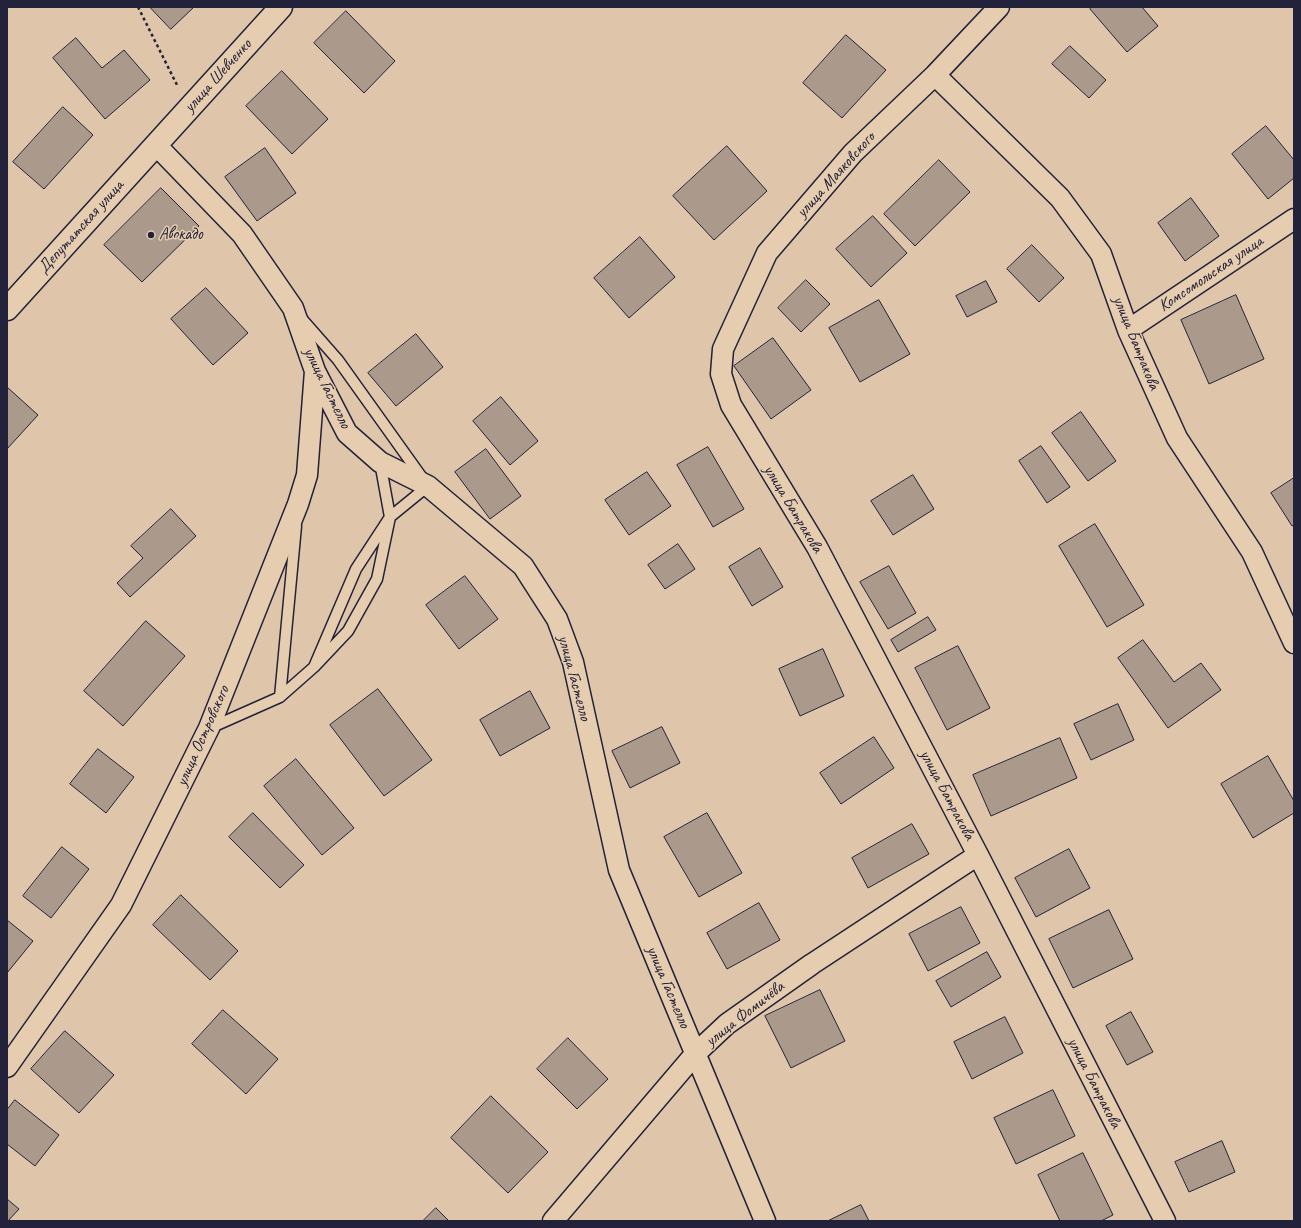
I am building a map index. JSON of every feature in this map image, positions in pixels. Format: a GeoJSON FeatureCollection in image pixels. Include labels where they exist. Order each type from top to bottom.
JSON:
{"type":"FeatureCollection","features":[{"type":"Feature","properties":{"kind":"main road","name":"улица Шевченко"},"geometry":{"type":"LineString","coordinates":[[156,145],[281,7]]}},
{"type":"Feature","properties":{"kind":"main road","name":"Депутатская улица"},"geometry":{"type":"LineString","coordinates":[[7,309],[156,145]]}},
{"type":"Feature","properties":{"kind":"street","name":"улица Маяковского"},"geometry":{"type":"LineString","coordinates":[[720,374],[723,349],[768,253],[853,153],[935,75],[999,7]]}},
{"type":"Feature","properties":{"kind":"street","name":"улица Батракова"},"geometry":{"type":"LineString","coordinates":[[935,75],[1060,198],[1101,254],[1128,330],[1177,438],[1252,552],[1294,643]]}},
{"type":"Feature","properties":{"kind":"street","name":"улица Гастелло"},"geometry":{"type":"LineString","coordinates":[[156,145],[242,234],[293,308],[315,371],[347,433],[380,462],[428,486],[524,566],[557,620],[573,662],[618,870],[696,1053],[765,1221]]}},
{"type":"Feature","properties":{"kind":"street","name":"Комсомольская улица"},"geometry":{"type":"LineString","coordinates":[[1128,330],[1294,219]]}},
{"type":"Feature","properties":{"kind":"street","name":"улица Островского"},"geometry":{"type":"LineString","coordinates":[[7,1066],[121,905],[209,728],[298,504],[307,475],[315,371]]}},
{"type":"Feature","properties":{"kind":"street","name":"улица Батракова"},"geometry":{"type":"LineString","coordinates":[[720,374],[731,405],[817,548],[978,855],[1165,1221]]}},
{"type":"Feature","properties":{"kind":"street","name":"улица Фомичёва"},"geometry":{"type":"LineString","coordinates":[[553,1221],[696,1053],[727,1024],[812,964],[978,855]]}},
{"type":"Feature","properties":{"kind":"lane"},"geometry":{"type":"LineString","coordinates":[[293,308],[338,360],[428,486],[390,517],[356,569],[314,667]]}},
{"type":"Feature","properties":{"kind":"lane"},"geometry":{"type":"LineString","coordinates":[[209,728],[280,697],[314,667],[348,631],[377,579],[390,517],[380,462]]}},
{"type":"Feature","properties":{"kind":"lane"},"geometry":{"type":"LineString","coordinates":[[280,697],[298,504]]}},
{"type":"Feature","properties":{"kind":"path"},"geometry":{"type":"LineString","coordinates":[[138,7],[189,109]]}},
{"type":"Feature","properties":{"kind":"building"},"geometry":{"type":"Polygon","coordinates":[[[150,7],[194,7],[171,29],[150,7]]]}},
{"type":"Feature","properties":{"kind":"building"},"geometry":{"type":"Polygon","coordinates":[[[1092,7],[1142,7],[1158,26],[1127,52],[1090,9],[1092,7]]]}},
{"type":"Feature","properties":{"kind":"building"},"geometry":{"type":"Polygon","coordinates":[[[346,11],[395,61],[364,93],[314,43],[346,11]]]}},
{"type":"Feature","properties":{"kind":"building"},"geometry":{"type":"Polygon","coordinates":[[[846,35],[886,70],[842,118],[803,83],[846,35]]]}},
{"type":"Feature","properties":{"kind":"building"},"geometry":{"type":"Polygon","coordinates":[[[76,38],[102,68],[124,50],[150,80],[105,119],[53,58],[76,38]]]}},
{"type":"Feature","properties":{"kind":"building"},"geometry":{"type":"Polygon","coordinates":[[[1070,46],[1106,80],[1089,98],[1052,64],[1070,46]]]}},
{"type":"Feature","properties":{"kind":"building"},"geometry":{"type":"Polygon","coordinates":[[[282,71],[328,119],[292,154],[246,106],[282,71]]]}},
{"type":"Feature","properties":{"kind":"building"},"geometry":{"type":"Polygon","coordinates":[[[63,107],[93,135],[44,189],[13,162],[63,107]]]}},
{"type":"Feature","properties":{"kind":"building"},"geometry":{"type":"Polygon","coordinates":[[[1266,126],[1294,160],[1294,178],[1268,199],[1232,154],[1266,126]]]}},
{"type":"Feature","properties":{"kind":"building"},"geometry":{"type":"Polygon","coordinates":[[[727,146],[767,191],[714,240],[673,196],[727,146]]]}},
{"type":"Feature","properties":{"kind":"building"},"geometry":{"type":"Polygon","coordinates":[[[265,148],[296,193],[257,221],[225,177],[265,148]]]}},
{"type":"Feature","properties":{"kind":"building"},"geometry":{"type":"Polygon","coordinates":[[[939,160],[970,192],[915,246],[884,214],[939,160]]]}},
{"type":"Feature","properties":{"kind":"building","name":"Авокадо"},"geometry":{"type":"Polygon","coordinates":[[[161,188],[199,226],[142,282],[104,245],[161,188]]]}},
{"type":"Feature","properties":{"kind":"building"},"geometry":{"type":"Polygon","coordinates":[[[1191,198],[1219,236],[1185,261],[1158,223],[1191,198]]]}},
{"type":"Feature","properties":{"kind":"building"},"geometry":{"type":"Polygon","coordinates":[[[873,216],[907,253],[871,287],[836,249],[873,216]]]}},
{"type":"Feature","properties":{"kind":"building"},"geometry":{"type":"Polygon","coordinates":[[[640,237],[675,277],[629,318],[594,278],[640,237]]]}},
{"type":"Feature","properties":{"kind":"building"},"geometry":{"type":"Polygon","coordinates":[[[1032,245],[1064,278],[1039,302],[1007,269],[1032,245]]]}},
{"type":"Feature","properties":{"kind":"building"},"geometry":{"type":"Polygon","coordinates":[[[806,280],[830,304],[801,332],[778,308],[806,280]]]}},
{"type":"Feature","properties":{"kind":"building"},"geometry":{"type":"Polygon","coordinates":[[[986,281],[997,302],[967,317],[956,296],[986,281]]]}},
{"type":"Feature","properties":{"kind":"building"},"geometry":{"type":"Polygon","coordinates":[[[206,288],[248,333],[213,365],[171,319],[206,288]]]}},
{"type":"Feature","properties":{"kind":"building"},"geometry":{"type":"Polygon","coordinates":[[[1236,295],[1264,359],[1209,384],[1181,320],[1236,295]]]}},
{"type":"Feature","properties":{"kind":"building"},"geometry":{"type":"Polygon","coordinates":[[[879,300],[910,354],[860,382],[829,328],[879,300]]]}},
{"type":"Feature","properties":{"kind":"building"},"geometry":{"type":"Polygon","coordinates":[[[416,334],[443,367],[396,406],[368,373],[416,334]]]}},
{"type":"Feature","properties":{"kind":"building"},"geometry":{"type":"Polygon","coordinates":[[[773,338],[811,390],[771,419],[734,366],[773,338]]]}},
{"type":"Feature","properties":{"kind":"building"},"geometry":{"type":"Polygon","coordinates":[[[7,387],[38,415],[7,449],[7,387]]]}},
{"type":"Feature","properties":{"kind":"building"},"geometry":{"type":"Polygon","coordinates":[[[501,397],[538,441],[510,465],[473,421],[501,397]]]}},
{"type":"Feature","properties":{"kind":"building"},"geometry":{"type":"Polygon","coordinates":[[[1081,412],[1116,461],[1088,481],[1052,433],[1081,412]]]}},
{"type":"Feature","properties":{"kind":"building"},"geometry":{"type":"Polygon","coordinates":[[[1041,446],[1070,487],[1047,503],[1019,461],[1041,446]]]}},
{"type":"Feature","properties":{"kind":"building"},"geometry":{"type":"Polygon","coordinates":[[[708,447],[744,509],[713,527],[677,465],[708,447]]]}},
{"type":"Feature","properties":{"kind":"building"},"geometry":{"type":"Polygon","coordinates":[[[486,449],[521,496],[490,519],[455,472],[486,449]]]}},
{"type":"Feature","properties":{"kind":"building"},"geometry":{"type":"Polygon","coordinates":[[[647,472],[671,506],[629,535],[605,500],[647,472]]]}},
{"type":"Feature","properties":{"kind":"building"},"geometry":{"type":"Polygon","coordinates":[[[913,475],[934,509],[893,535],[871,501],[913,475]]]}},
{"type":"Feature","properties":{"kind":"building"},"geometry":{"type":"Polygon","coordinates":[[[1294,478],[1294,525],[1292,526],[1271,493],[1294,478]]]}},
{"type":"Feature","properties":{"kind":"building"},"geometry":{"type":"Polygon","coordinates":[[[171,509],[196,536],[130,597],[117,583],[143,558],[131,546],[171,509]]]}},
{"type":"Feature","properties":{"kind":"building"},"geometry":{"type":"Polygon","coordinates":[[[1095,524],[1144,605],[1107,627],[1059,546],[1095,524]]]}},
{"type":"Feature","properties":{"kind":"building"},"geometry":{"type":"Polygon","coordinates":[[[678,544],[695,569],[665,589],[648,565],[678,544]]]}},
{"type":"Feature","properties":{"kind":"building"},"geometry":{"type":"Polygon","coordinates":[[[760,548],[783,587],[752,606],[729,567],[760,548]]]}},
{"type":"Feature","properties":{"kind":"building"},"geometry":{"type":"Polygon","coordinates":[[[889,566],[916,613],[888,629],[860,582],[889,566]]]}},
{"type":"Feature","properties":{"kind":"building"},"geometry":{"type":"Polygon","coordinates":[[[465,576],[498,619],[459,649],[426,605],[465,576]]]}},
{"type":"Feature","properties":{"kind":"building"},"geometry":{"type":"Polygon","coordinates":[[[928,617],[936,630],[898,652],[891,640],[928,617]]]}},
{"type":"Feature","properties":{"kind":"building"},"geometry":{"type":"Polygon","coordinates":[[[146,621],[185,656],[123,726],[84,691],[146,621]]]}},
{"type":"Feature","properties":{"kind":"building"},"geometry":{"type":"Polygon","coordinates":[[[1143,640],[1174,682],[1201,663],[1221,690],[1168,728],[1118,658],[1143,640]]]}},
{"type":"Feature","properties":{"kind":"building"},"geometry":{"type":"Polygon","coordinates":[[[958,646],[990,708],[947,730],[915,668],[958,646]]]}},
{"type":"Feature","properties":{"kind":"building"},"geometry":{"type":"Polygon","coordinates":[[[823,649],[844,696],[800,716],[779,669],[823,649]]]}},
{"type":"Feature","properties":{"kind":"building"},"geometry":{"type":"Polygon","coordinates":[[[378,689],[432,760],[384,796],[330,725],[378,689]]]}},
{"type":"Feature","properties":{"kind":"building"},"geometry":{"type":"Polygon","coordinates":[[[530,691],[550,728],[500,756],[480,720],[530,691]]]}},
{"type":"Feature","properties":{"kind":"building"},"geometry":{"type":"Polygon","coordinates":[[[1118,704],[1134,740],[1091,760],[1074,724],[1118,704]]]}},
{"type":"Feature","properties":{"kind":"building"},"geometry":{"type":"Polygon","coordinates":[[[662,727],[680,763],[630,788],[612,751],[662,727]]]}},
{"type":"Feature","properties":{"kind":"building"},"geometry":{"type":"Polygon","coordinates":[[[874,737],[894,768],[841,804],[820,773],[874,737]]]}},
{"type":"Feature","properties":{"kind":"building"},"geometry":{"type":"Polygon","coordinates":[[[1060,738],[1077,778],[991,816],[973,775],[1060,738]]]}},
{"type":"Feature","properties":{"kind":"building"},"geometry":{"type":"Polygon","coordinates":[[[98,749],[134,777],[106,813],[70,784],[98,749]]]}},
{"type":"Feature","properties":{"kind":"building"},"geometry":{"type":"Polygon","coordinates":[[[1268,756],[1294,801],[1294,813],[1253,838],[1221,784],[1268,756]]]}},
{"type":"Feature","properties":{"kind":"building"},"geometry":{"type":"Polygon","coordinates":[[[296,759],[354,828],[322,855],[264,786],[296,759]]]}},
{"type":"Feature","properties":{"kind":"building"},"geometry":{"type":"Polygon","coordinates":[[[253,813],[304,865],[280,888],[229,837],[253,813]]]}},
{"type":"Feature","properties":{"kind":"building"},"geometry":{"type":"Polygon","coordinates":[[[707,813],[742,873],[699,897],[664,837],[707,813]]]}},
{"type":"Feature","properties":{"kind":"building"},"geometry":{"type":"Polygon","coordinates":[[[912,824],[929,854],[868,888],[852,858],[912,824]]]}},
{"type":"Feature","properties":{"kind":"building"},"geometry":{"type":"Polygon","coordinates":[[[62,847],[89,869],[51,918],[23,896],[62,847]]]}},
{"type":"Feature","properties":{"kind":"building"},"geometry":{"type":"Polygon","coordinates":[[[1069,849],[1090,888],[1036,917],[1015,878],[1069,849]]]}},
{"type":"Feature","properties":{"kind":"building"},"geometry":{"type":"Polygon","coordinates":[[[181,895],[238,951],[210,980],[153,925],[181,895]]]}},
{"type":"Feature","properties":{"kind":"building"},"geometry":{"type":"Polygon","coordinates":[[[759,903],[780,940],[727,969],[707,933],[759,903]]]}},
{"type":"Feature","properties":{"kind":"building"},"geometry":{"type":"Polygon","coordinates":[[[961,907],[980,943],[928,971],[909,934],[961,907]]]}},
{"type":"Feature","properties":{"kind":"building"},"geometry":{"type":"Polygon","coordinates":[[[1109,910],[1133,959],[1073,988],[1049,939],[1109,910]]]}},
{"type":"Feature","properties":{"kind":"building"},"geometry":{"type":"Polygon","coordinates":[[[7,920],[33,941],[7,973],[7,920]]]}},
{"type":"Feature","properties":{"kind":"building"},"geometry":{"type":"Polygon","coordinates":[[[987,952],[1001,977],[951,1007],[936,981],[987,952]]]}},
{"type":"Feature","properties":{"kind":"building"},"geometry":{"type":"Polygon","coordinates":[[[820,990],[845,1041],[791,1068],[765,1016],[820,990]]]}},
{"type":"Feature","properties":{"kind":"building"},"geometry":{"type":"Polygon","coordinates":[[[223,1010],[278,1059],[246,1094],[192,1044],[223,1010]]]}},
{"type":"Feature","properties":{"kind":"building"},"geometry":{"type":"Polygon","coordinates":[[[1131,1012],[1153,1052],[1127,1065],[1106,1026],[1131,1012]]]}},
{"type":"Feature","properties":{"kind":"building"},"geometry":{"type":"Polygon","coordinates":[[[1005,1017],[1023,1053],[972,1079],[954,1042],[1005,1017]]]}},
{"type":"Feature","properties":{"kind":"building"},"geometry":{"type":"Polygon","coordinates":[[[65,1031],[114,1075],[79,1113],[31,1069],[65,1031]]]}},
{"type":"Feature","properties":{"kind":"building"},"geometry":{"type":"Polygon","coordinates":[[[568,1038],[608,1079],[577,1109],[537,1069],[568,1038]]]}},
{"type":"Feature","properties":{"kind":"building"},"geometry":{"type":"Polygon","coordinates":[[[1053,1090],[1075,1136],[1016,1164],[994,1118],[1053,1090]]]}},
{"type":"Feature","properties":{"kind":"building"},"geometry":{"type":"Polygon","coordinates":[[[491,1096],[548,1152],[508,1193],[451,1138],[491,1096]]]}},
{"type":"Feature","properties":{"kind":"building"},"geometry":{"type":"Polygon","coordinates":[[[15,1100],[59,1135],[35,1166],[7,1144],[7,1110],[15,1100]]]}},
{"type":"Feature","properties":{"kind":"building"},"geometry":{"type":"Polygon","coordinates":[[[1222,1141],[1235,1172],[1189,1192],[1175,1162],[1222,1141]]]}},
{"type":"Feature","properties":{"kind":"building"},"geometry":{"type":"Polygon","coordinates":[[[1083,1153],[1113,1215],[1101,1221],[1060,1221],[1038,1175],[1083,1153]]]}},
{"type":"Feature","properties":{"kind":"building"},"geometry":{"type":"Polygon","coordinates":[[[7,1199],[19,1209],[8,1221],[7,1221],[7,1199]]]}},
{"type":"Feature","properties":{"kind":"building"},"geometry":{"type":"Polygon","coordinates":[[[861,1205],[869,1221],[828,1221],[861,1205]]]}},
{"type":"Feature","properties":{"kind":"building"},"geometry":{"type":"Polygon","coordinates":[[[436,1208],[449,1221],[423,1221],[436,1208]]]}},
{"type":"Feature","properties":{"kind":"place","name":"Авокадо"},"geometry":{"type":"Point","coordinates":[151,235]}}]}
